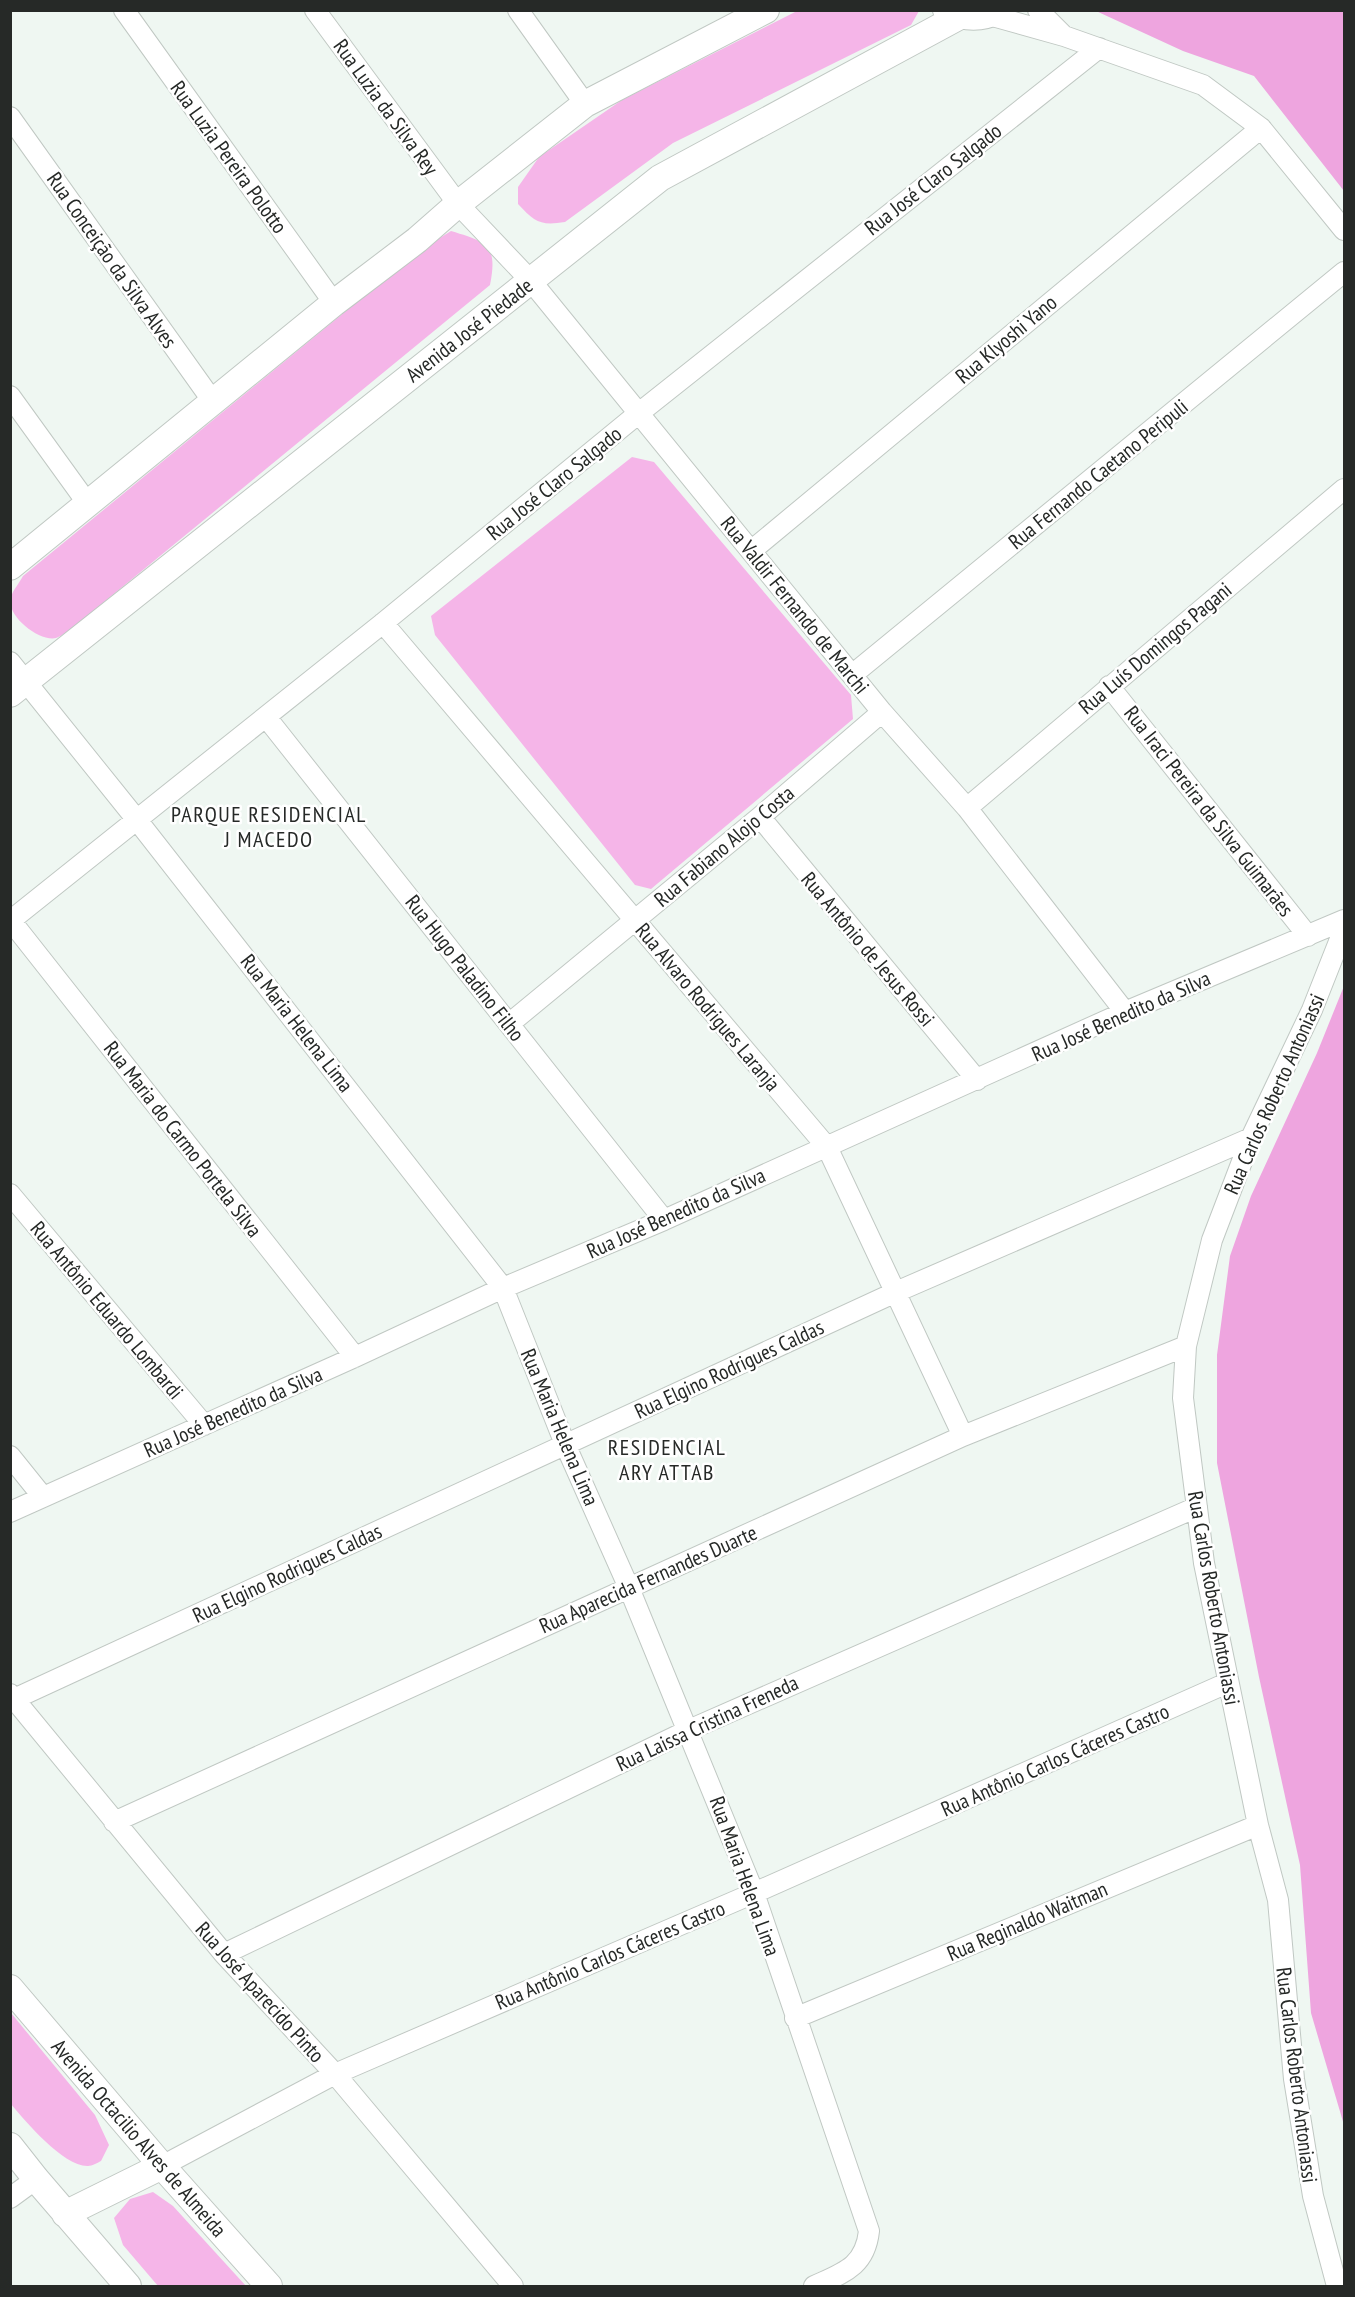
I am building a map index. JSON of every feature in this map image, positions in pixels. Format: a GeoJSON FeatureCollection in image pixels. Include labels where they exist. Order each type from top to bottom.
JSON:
{"type":"FeatureCollection","features":[{"type":"Feature","properties":{"kind":"main road"},"geometry":{"type":"LineString","coordinates":[[10,567],[214,404],[334,303],[417,240],[458,204],[585,104],[765,10]]}},
{"type":"Feature","properties":{"kind":"main road"},"geometry":{"type":"LineString","coordinates":[[953,13],[975,18],[995,13]]}},
{"type":"Feature","properties":{"kind":"main road","name":"Avenida José Piedade"},"geometry":{"type":"LineString","coordinates":[[16,679],[531,281],[660,178],[953,13]]}},
{"type":"Feature","properties":{"kind":"main road","name":"Avenida Octacilio Alves de Almeida"},"geometry":{"type":"LineString","coordinates":[[10,1988],[162,2166],[269,2286]]}},
{"type":"Feature","properties":{"kind":"main road"},"geometry":{"type":"LineString","coordinates":[[10,2146],[128,2286]]}},
{"type":"Feature","properties":{"kind":"main road"},"geometry":{"type":"LineString","coordinates":[[65,2214],[162,2166]]}},
{"type":"Feature","properties":{"kind":"street","name":"Rua Luzia Pereira Polotto"},"geometry":{"type":"LineString","coordinates":[[124,10],[334,303]]}},
{"type":"Feature","properties":{"kind":"street","name":"Rua Luzia da Silva Rey"},"geometry":{"type":"LineString","coordinates":[[315,10],[458,204]]}},
{"type":"Feature","properties":{"kind":"street"},"geometry":{"type":"LineString","coordinates":[[518,10],[585,104]]}},
{"type":"Feature","properties":{"kind":"street"},"geometry":{"type":"LineString","coordinates":[[1038,10],[1064,36]]}},
{"type":"Feature","properties":{"kind":"street"},"geometry":{"type":"LineString","coordinates":[[995,13],[1203,85],[1261,128],[1344,230]]}},
{"type":"Feature","properties":{"kind":"street","name":"Rua José Claro Salgado"},"geometry":{"type":"LineString","coordinates":[[11,921],[639,413],[1099,48]]}},
{"type":"Feature","properties":{"kind":"street","name":"Rua Conceição da Silva Alves"},"geometry":{"type":"LineString","coordinates":[[10,117],[214,404]]}},
{"type":"Feature","properties":{"kind":"street","name":"Rua Klyoshi Yano"},"geometry":{"type":"LineString","coordinates":[[751,550],[1261,128]]}},
{"type":"Feature","properties":{"kind":"street","name":"Rua Valdir Fernando de Marchi"},"geometry":{"type":"LineString","coordinates":[[458,204],[531,281],[882,712],[967,808],[1125,1012]]}},
{"type":"Feature","properties":{"kind":"street","name":"Rua Fernando Caetano Peripuli"},"geometry":{"type":"LineString","coordinates":[[852,675],[1344,272]]}},
{"type":"Feature","properties":{"kind":"street"},"geometry":{"type":"LineString","coordinates":[[10,396],[88,504]]}},
{"type":"Feature","properties":{"kind":"street","name":"Rua Luís Domingos Pagani"},"geometry":{"type":"LineString","coordinates":[[967,808],[1344,489]]}},
{"type":"Feature","properties":{"kind":"street","name":"Rua Alvaro Rodrigues Laranja"},"geometry":{"type":"LineString","coordinates":[[383,622],[827,1147],[963,1436]]}},
{"type":"Feature","properties":{"kind":"street","name":"Rua Maria Helena Lima"},"geometry":{"type":"LineString","coordinates":[[16,679],[137,820],[504,1287],[565,1444],[689,1730],[754,1893],[869,2231],[867,2247],[854,2266],[814,2286]]}},
{"type":"Feature","properties":{"kind":"street","name":"Rua Iraci Pereira da Silva Guimarães"},"geometry":{"type":"LineString","coordinates":[[1109,686],[1308,936]]}},
{"type":"Feature","properties":{"kind":"street","name":"Rua Fabiano Alojo Costa"},"geometry":{"type":"LineString","coordinates":[[509,1024],[760,818],[882,712]]}},
{"type":"Feature","properties":{"kind":"street","name":"Rua Hugo Paladino Filho"},"geometry":{"type":"LineString","coordinates":[[266,717],[664,1220]]}},
{"type":"Feature","properties":{"kind":"street","name":"Rua Antônio de Jesus Rossi"},"geometry":{"type":"LineString","coordinates":[[760,818],[977,1080]]}},
{"type":"Feature","properties":{"kind":"street","name":"Rua José Benedito da Silva"},"geometry":{"type":"LineString","coordinates":[[10,1512],[356,1357],[504,1287],[664,1220],[1125,1012],[1344,920]]}},
{"type":"Feature","properties":{"kind":"street","name":"Rua Maria do Carmo Portela Silva"},"geometry":{"type":"LineString","coordinates":[[11,921],[356,1357]]}},
{"type":"Feature","properties":{"kind":"street","name":"Rua Carlos Roberto Antoniassi"},"geometry":{"type":"LineString","coordinates":[[1337,2286],[1312,2196],[1294,2079],[1278,1900],[1258,1825],[1204,1563],[1183,1398],[1186,1346],[1212,1240],[1251,1138],[1312,1010],[1344,929]]}},
{"type":"Feature","properties":{"kind":"street","name":"Rua Elgino Rodrigues Caldas"},"geometry":{"type":"LineString","coordinates":[[12,1696],[896,1292],[1251,1138]]}},
{"type":"Feature","properties":{"kind":"street","name":"Rua Antônio Eduardo Lombardi"},"geometry":{"type":"LineString","coordinates":[[10,1194],[204,1425]]}},
{"type":"Feature","properties":{"kind":"street","name":"Rua Aparecida Fernandes Duarte"},"geometry":{"type":"LineString","coordinates":[[114,1822],[963,1436],[1186,1346]]}},
{"type":"Feature","properties":{"kind":"street"},"geometry":{"type":"LineString","coordinates":[[10,1456],[43,1497]]}},
{"type":"Feature","properties":{"kind":"street","name":"Rua Laissa Cristina Freneda"},"geometry":{"type":"LineString","coordinates":[[224,1954],[689,1730],[1197,1507]]}},
{"type":"Feature","properties":{"kind":"street","name":"Rua Antônio Carlos Cáceres Castro"},"geometry":{"type":"LineString","coordinates":[[162,2166],[334,2074],[754,1893],[1227,1683]]}},
{"type":"Feature","properties":{"kind":"street","name":"Rua José Aparecido Pinto"},"geometry":{"type":"LineString","coordinates":[[12,1696],[224,1954],[334,2074],[513,2286]]}},
{"type":"Feature","properties":{"kind":"street","name":"Rua Reginaldo Waitman"},"geometry":{"type":"LineString","coordinates":[[795,2018],[1258,1825]]}},
{"type":"Feature","properties":{"kind":"street"},"geometry":{"type":"LineString","coordinates":[[10,2198],[36,2179]]}},
{"type":"Feature","properties":{"kind":"shaded area"},"geometry":{"type":"Polygon","coordinates":[[[797,11],[919,11],[911,25],[673,143],[565,222],[544,223],[534,219],[518,204],[518,187],[539,157],[622,100],[797,11]]]}},
{"type":"Feature","properties":{"kind":"shaded area"},"geometry":{"type":"Polygon","coordinates":[[[1096,11],[1344,11],[1344,191],[1254,76],[1183,51],[1096,11]]]}},
{"type":"Feature","properties":{"kind":"shaded area"},"geometry":{"type":"Polygon","coordinates":[[[451,231],[473,238],[487,247],[492,261],[490,285],[76,625],[56,638],[49,638],[33,632],[18,619],[13,612],[11,597],[23,576],[419,251],[451,231]]]}},
{"type":"Feature","properties":{"kind":"shaded area"},"geometry":{"type":"Polygon","coordinates":[[[632,457],[654,462],[851,695],[853,719],[651,889],[635,885],[435,635],[431,616],[632,457]]]}},
{"type":"Feature","properties":{"kind":"shaded area"},"geometry":{"type":"Polygon","coordinates":[[[1344,986],[1344,2125],[1311,2013],[1300,1865],[1259,1677],[1217,1463],[1217,1355],[1230,1256],[1251,1196],[1317,1053],[1344,986]]]}},
{"type":"Feature","properties":{"kind":"shaded area"},"geometry":{"type":"Polygon","coordinates":[[[11,2013],[95,2115],[109,2145],[101,2161],[88,2166],[68,2159],[46,2142],[11,2104],[11,2013]]]}},
{"type":"Feature","properties":{"kind":"shaded area"},"geometry":{"type":"Polygon","coordinates":[[[153,2192],[173,2206],[246,2286],[158,2286],[123,2245],[114,2218],[130,2199],[153,2192]]]}},
{"type":"Feature","properties":{"kind":"district","name":"PARQUE RESIDENCIAL J MACEDO"},"geometry":{"type":"Point","coordinates":[269,826]}},
{"type":"Feature","properties":{"kind":"district","name":"RESIDENCIAL ARY ATTAB"},"geometry":{"type":"Point","coordinates":[667,1460]}}]}
